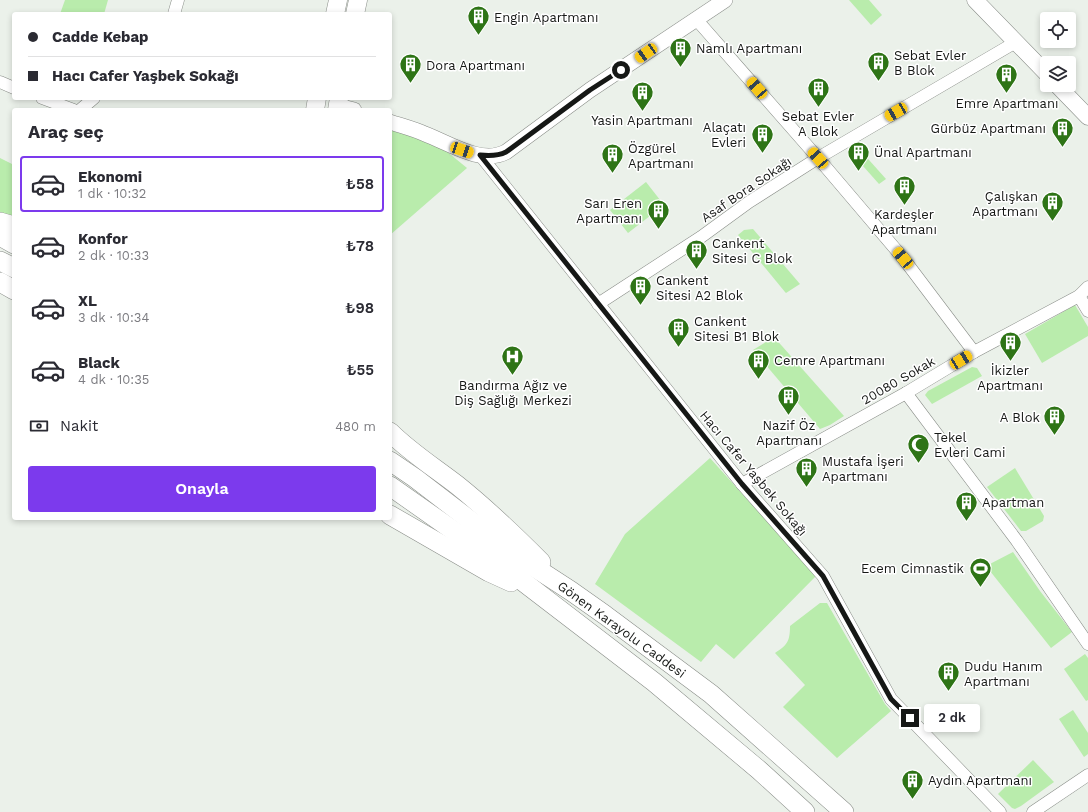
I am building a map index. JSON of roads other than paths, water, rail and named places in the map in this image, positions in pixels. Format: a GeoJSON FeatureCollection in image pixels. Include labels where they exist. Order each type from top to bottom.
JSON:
{"type":"FeatureCollection","features":[{"type":"Feature","properties":{"kind":"highway"},"geometry":{"type":"LineString","coordinates":[[0,222],[12,225]]}},
{"type":"Feature","properties":{"kind":"highway"},"geometry":{"type":"LineString","coordinates":[[0,236],[12,243]]}},
{"type":"Feature","properties":{"kind":"highway"},"geometry":{"type":"LineString","coordinates":[[0,261],[12,267]]}},
{"type":"Feature","properties":{"kind":"highway"},"geometry":{"type":"LineString","coordinates":[[0,282],[12,289]]}},
{"type":"Feature","properties":{"kind":"highway"},"geometry":{"type":"LineString","coordinates":[[392,434],[408,448],[458,486],[508,530],[571,591]]}},
{"type":"Feature","properties":{"kind":"highway","name":"Gönen Karayolu Caddesi"},"geometry":{"type":"LineString","coordinates":[[392,462],[415,478],[514,554],[571,591],[711,694],[844,812]]}},
{"type":"Feature","properties":{"kind":"highway","name":"Gönen Karayolu Caddesi"},"geometry":{"type":"LineString","coordinates":[[392,487],[491,557],[654,682],[805,812]]}},
{"type":"Feature","properties":{"kind":"highway"},"geometry":{"type":"LineString","coordinates":[[392,516],[489,572],[546,599]]}},
{"type":"Feature","properties":{"kind":"main road"},"geometry":{"type":"LineString","coordinates":[[335,12],[338,0]]}},
{"type":"Feature","properties":{"kind":"main road"},"geometry":{"type":"LineString","coordinates":[[355,12],[358,0]]}},
{"type":"Feature","properties":{"kind":"main road"},"geometry":{"type":"LineString","coordinates":[[974,0],[1040,67]]}},
{"type":"Feature","properties":{"kind":"main road"},"geometry":{"type":"LineString","coordinates":[[1064,92],[1088,117]]}},
{"type":"Feature","properties":{"kind":"street"},"geometry":{"type":"LineString","coordinates":[[175,12],[178,0]]}},
{"type":"Feature","properties":{"kind":"street"},"geometry":{"type":"LineString","coordinates":[[392,123],[425,134],[460,149],[480,155],[495,156],[501,154],[506,152],[590,90],[725,0]]}},
{"type":"Feature","properties":{"kind":"street"},"geometry":{"type":"LineString","coordinates":[[696,19],[818,158],[903,258],[974,352]]}},
{"type":"Feature","properties":{"kind":"street","name":"Asaf Bora Sokağı"},"geometry":{"type":"LineString","coordinates":[[598,304],[701,236],[749,202],[818,158],[1016,42]]}},
{"type":"Feature","properties":{"kind":"street"},"geometry":{"type":"LineString","coordinates":[[0,82],[12,87]]}},
{"type":"Feature","properties":{"kind":"street"},"geometry":{"type":"LineString","coordinates":[[47,100],[69,108]]}},
{"type":"Feature","properties":{"kind":"street"},"geometry":{"type":"LineString","coordinates":[[82,108],[92,100]]}},
{"type":"Feature","properties":{"kind":"street","name":"Hacı Cafer Yaşbek Sokağı"},"geometry":{"type":"LineString","coordinates":[[480,155],[742,484],[823,576],[891,699],[1000,812]]}},
{"type":"Feature","properties":{"kind":"street","name":"20080 Sokak"},"geometry":{"type":"LineString","coordinates":[[742,484],[974,352],[1079,296],[1088,287]]}},
{"type":"Feature","properties":{"kind":"street"},"geometry":{"type":"LineString","coordinates":[[1079,296],[1088,311]]}},
{"type":"Feature","properties":{"kind":"street"},"geometry":{"type":"LineString","coordinates":[[906,392],[1017,541],[1088,644]]}},
{"type":"Feature","properties":{"kind":"street"},"geometry":{"type":"LineString","coordinates":[[1032,812],[1088,775]]}},
{"type":"Feature","properties":{"kind":"place","name":"Engin Apartmanı"},"geometry":{"type":"Point","coordinates":[479,36]}},
{"type":"Feature","properties":{"kind":"place","name":"Namlı Apartmanı"},"geometry":{"type":"Point","coordinates":[680,68]}},
{"type":"Feature","properties":{"kind":"place","name":"Sebat Evler B Blok"},"geometry":{"type":"Point","coordinates":[879,82]}},
{"type":"Feature","properties":{"kind":"place","name":"Dora Apartmanı"},"geometry":{"type":"Point","coordinates":[410,84]}},
{"type":"Feature","properties":{"kind":"place","name":"Emre Apartmanı"},"geometry":{"type":"Point","coordinates":[1007,94]}},
{"type":"Feature","properties":{"kind":"place","name":"Sebat Evler A Blok"},"geometry":{"type":"Point","coordinates":[818,108]}},
{"type":"Feature","properties":{"kind":"place","name":"Yasin Apartmanı"},"geometry":{"type":"Point","coordinates":[642,112]}},
{"type":"Feature","properties":{"kind":"place","name":"Gürbüz Apartmanı"},"geometry":{"type":"Point","coordinates":[1062,148]}},
{"type":"Feature","properties":{"kind":"place","name":"Alaçatı Evleri"},"geometry":{"type":"Point","coordinates":[762,154]}},
{"type":"Feature","properties":{"kind":"place","name":"Ünal Apartmanı"},"geometry":{"type":"Point","coordinates":[858,172]}},
{"type":"Feature","properties":{"kind":"place","name":"Özgürel Apartmanı"},"geometry":{"type":"Point","coordinates":[613,174]}},
{"type":"Feature","properties":{"kind":"place","name":"Kardeşler Apartmanı"},"geometry":{"type":"Point","coordinates":[904,206]}},
{"type":"Feature","properties":{"kind":"place","name":"Çalışkan Apartmanı"},"geometry":{"type":"Point","coordinates":[1053,222]}},
{"type":"Feature","properties":{"kind":"place","name":"Sarı Eren Apartmanı"},"geometry":{"type":"Point","coordinates":[658,230]}},
{"type":"Feature","properties":{"kind":"place","name":"Cankent Sitesi C Blok"},"geometry":{"type":"Point","coordinates":[696,270]}},
{"type":"Feature","properties":{"kind":"place","name":"Cankent Sitesi A2 Blok"},"geometry":{"type":"Point","coordinates":[641,306]}},
{"type":"Feature","properties":{"kind":"place","name":"Cankent Sitesi B1 Blok"},"geometry":{"type":"Point","coordinates":[678,348]}},
{"type":"Feature","properties":{"kind":"place","name":"İkizler Apartmanı"},"geometry":{"type":"Point","coordinates":[1010,362]}},
{"type":"Feature","properties":{"kind":"place","name":"Bandırma Ağız ve Diş Sağlığı Merkezi"},"geometry":{"type":"Point","coordinates":[513,376]}},
{"type":"Feature","properties":{"kind":"place","name":"Cemre Apartmanı"},"geometry":{"type":"Point","coordinates":[759,380]}},
{"type":"Feature","properties":{"kind":"place","name":"Nazif Öz Apartmanı"},"geometry":{"type":"Point","coordinates":[789,416]}},
{"type":"Feature","properties":{"kind":"place","name":"A Blok"},"geometry":{"type":"Point","coordinates":[1055,436]}},
{"type":"Feature","properties":{"kind":"place","name":"Tekel Evleri Cami"},"geometry":{"type":"Point","coordinates":[918,464]}},
{"type":"Feature","properties":{"kind":"place","name":"Mustafa İşeri Apartmanı"},"geometry":{"type":"Point","coordinates":[806,488]}},
{"type":"Feature","properties":{"kind":"place","name":"Apartman"},"geometry":{"type":"Point","coordinates":[967,522]}},
{"type":"Feature","properties":{"kind":"place","name":"Ecem Cimnastik"},"geometry":{"type":"Point","coordinates":[980,588]}},
{"type":"Feature","properties":{"kind":"place","name":"Dudu Hanım Apartmanı"},"geometry":{"type":"Point","coordinates":[948,692]}},
{"type":"Feature","properties":{"kind":"place","name":"Aydın Apartmanı"},"geometry":{"type":"Point","coordinates":[913,800]}}]}
